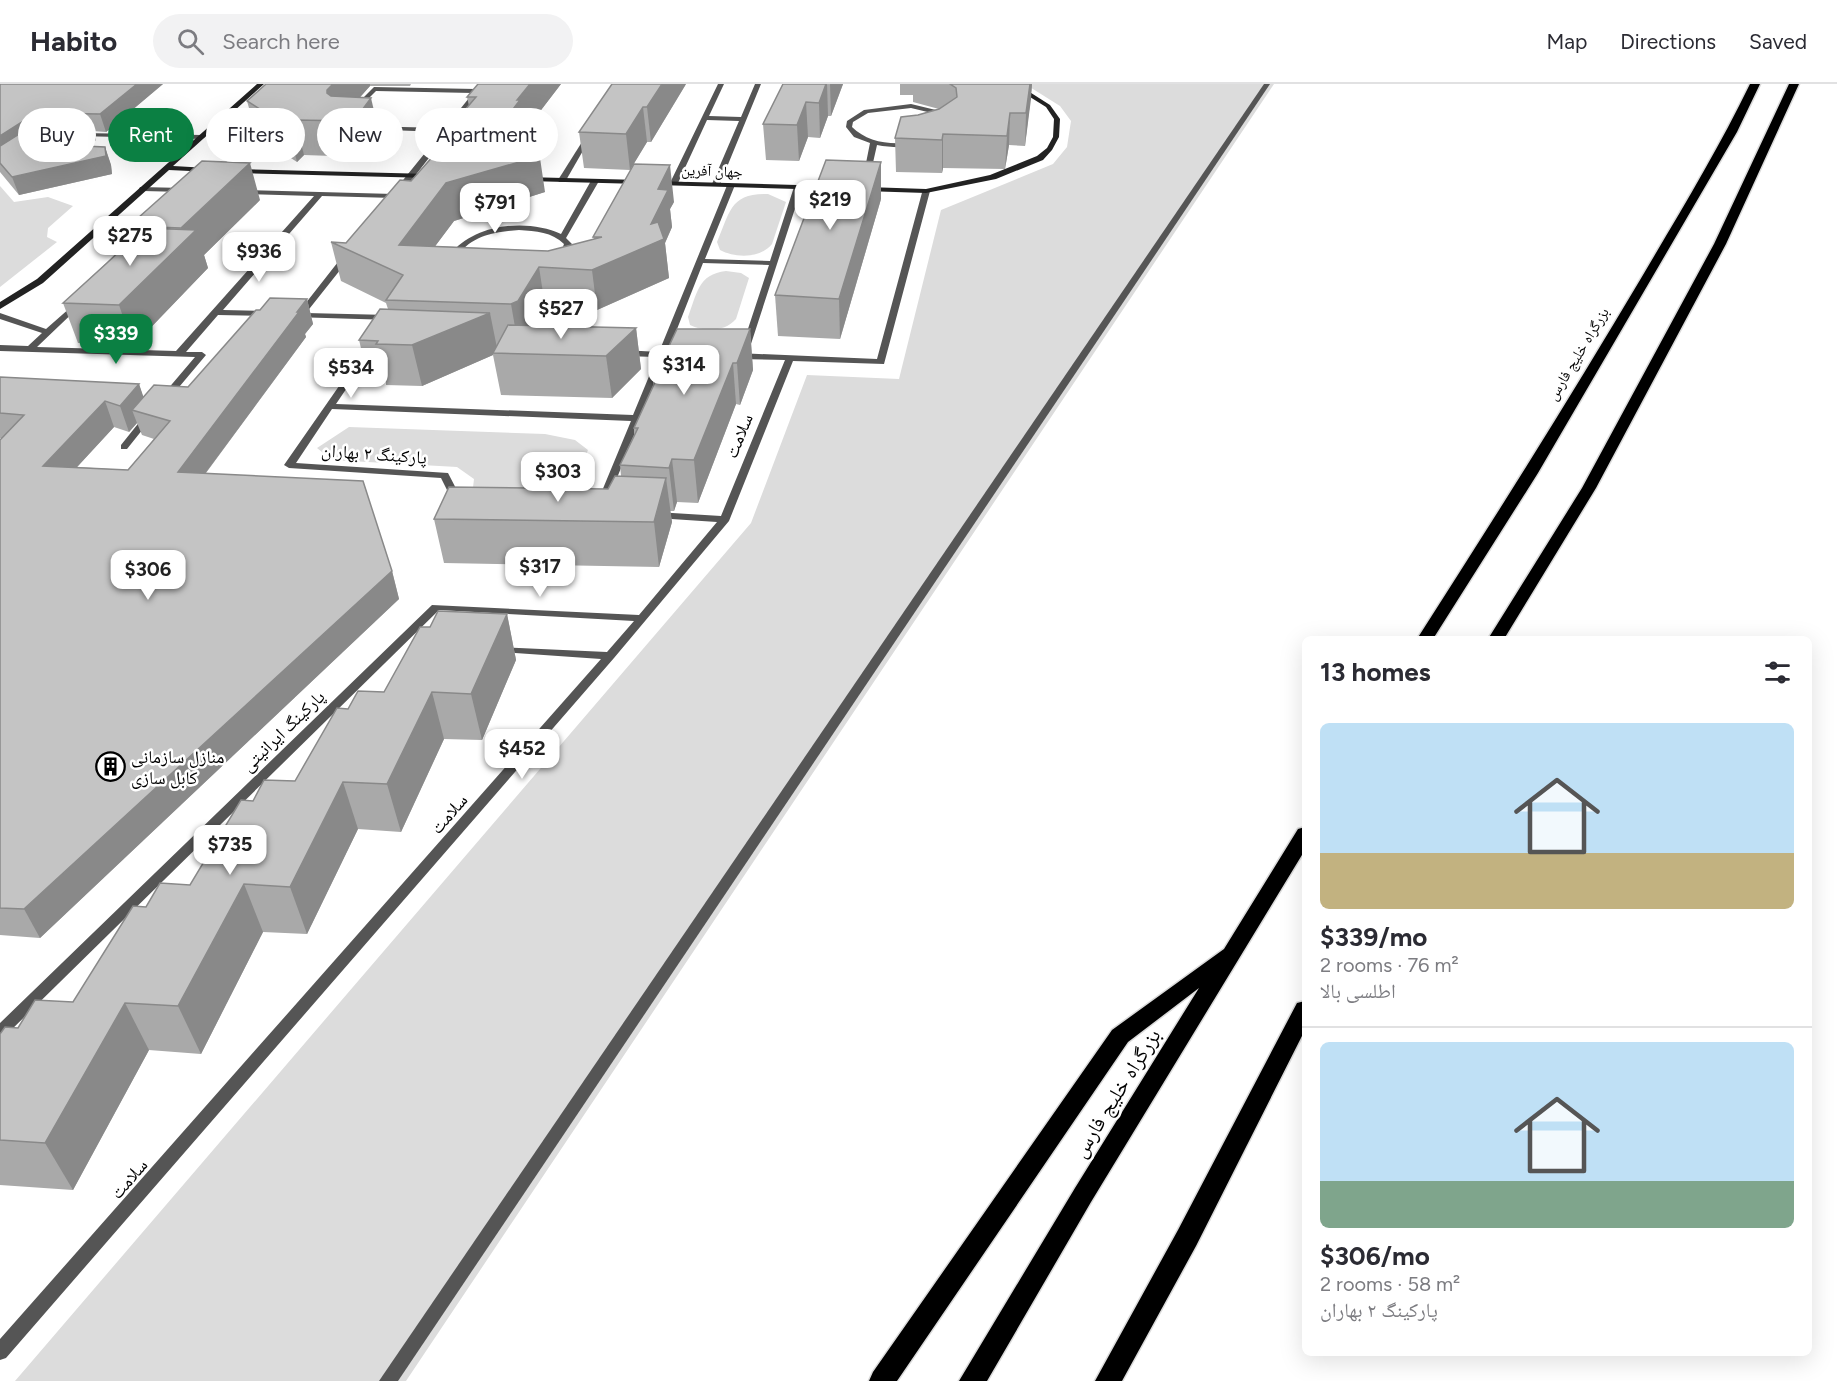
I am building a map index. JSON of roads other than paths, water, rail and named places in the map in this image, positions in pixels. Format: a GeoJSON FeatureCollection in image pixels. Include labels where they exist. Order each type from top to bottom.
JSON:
{"type":"FeatureCollection","features":[{"type":"Feature","properties":{"kind":"highway","name":"بزرگراه خلیج فارس"},"geometry":{"type":"LineString","coordinates":[[1427,636],[1531,473],[1595,366],[1726,142],[1755,84]]}},
{"type":"Feature","properties":{"kind":"highway"},"geometry":{"type":"LineString","coordinates":[[1498,636],[1594,478],[1720,244],[1794,84]]}},
{"type":"Feature","properties":{"kind":"highway","name":"بزرگراه خلیج فارس"},"geometry":{"type":"LineString","coordinates":[[972,1381],[1302,839]]}},
{"type":"Feature","properties":{"kind":"highway"},"geometry":{"type":"LineString","coordinates":[[882,1381],[1120,1036],[1234,949]]}},
{"type":"Feature","properties":{"kind":"highway"},"geometry":{"type":"LineString","coordinates":[[1108,1381],[1186,1238],[1302,1015]]}},
{"type":"Feature","properties":{"kind":"street"},"geometry":{"type":"LineString","coordinates":[[0,306],[40,281],[261,84]]}},
{"type":"Feature","properties":{"kind":"street"},"geometry":{"type":"LineString","coordinates":[[464,108],[483,84]]}},
{"type":"Feature","properties":{"kind":"street"},"geometry":{"type":"LineString","coordinates":[[674,183],[721,84]]}},
{"type":"Feature","properties":{"kind":"street"},"geometry":{"type":"LineString","coordinates":[[716,184],[758,84]]}},
{"type":"Feature","properties":{"kind":"street"},"geometry":{"type":"LineString","coordinates":[[874,142],[862,189],[926,191],[993,177],[1040,158],[1050,149],[1056,137],[1057,119],[1048,106],[1012,84]]}},
{"type":"Feature","properties":{"kind":"street"},"geometry":{"type":"LineString","coordinates":[[388,1381],[1267,84]]}},
{"type":"Feature","properties":{"kind":"street"},"geometry":{"type":"LineString","coordinates":[[357,108],[374,89],[477,91]]}},
{"type":"Feature","properties":{"kind":"street"},"geometry":{"type":"LineString","coordinates":[[895,106],[926,108],[938,112],[952,123],[951,129],[946,134],[922,143],[874,142],[853,133],[849,127],[850,121],[866,111],[895,106]]}},
{"type":"Feature","properties":{"kind":"street"},"geometry":{"type":"LineString","coordinates":[[705,118],[744,119]]}},
{"type":"Feature","properties":{"kind":"street"},"geometry":{"type":"LineString","coordinates":[[562,180],[591,132]]}},
{"type":"Feature","properties":{"kind":"street"},"geometry":{"type":"LineString","coordinates":[[96,135],[202,137]]}},
{"type":"Feature","properties":{"kind":"street"},"geometry":{"type":"LineString","coordinates":[[387,206],[422,162]]}},
{"type":"Feature","properties":{"kind":"street"},"geometry":{"type":"LineString","coordinates":[[168,168],[214,170]]}},
{"type":"Feature","properties":{"kind":"street"},"geometry":{"type":"LineString","coordinates":[[225,170],[434,176]]}},
{"type":"Feature","properties":{"kind":"street","name":"جهان آفرین"},"geometry":{"type":"LineString","coordinates":[[515,179],[841,188]]}},
{"type":"Feature","properties":{"kind":"street"},"geometry":{"type":"LineString","coordinates":[[563,237],[595,181]]}},
{"type":"Feature","properties":{"kind":"street"},"geometry":{"type":"LineString","coordinates":[[610,513],[598,513],[731,185]]}},
{"type":"Feature","properties":{"kind":"street"},"geometry":{"type":"LineString","coordinates":[[743,357],[798,187]]}},
{"type":"Feature","properties":{"kind":"street"},"geometry":{"type":"LineString","coordinates":[[143,189],[193,190],[185,199]]}},
{"type":"Feature","properties":{"kind":"street"},"geometry":{"type":"LineString","coordinates":[[731,356],[881,362],[926,191]]}},
{"type":"Feature","properties":{"kind":"street"},"geometry":{"type":"LineString","coordinates":[[239,192],[394,196]]}},
{"type":"Feature","properties":{"kind":"street"},"geometry":{"type":"LineString","coordinates":[[179,354],[320,194]]}},
{"type":"Feature","properties":{"kind":"street"},"geometry":{"type":"LineString","coordinates":[[537,229],[563,237],[568,244],[568,252],[561,260],[549,267],[523,275],[494,277],[477,274],[463,270],[455,263],[454,255],[458,247],[468,240],[501,230],[537,229]]}},
{"type":"Feature","properties":{"kind":"street"},"geometry":{"type":"LineString","coordinates":[[300,315],[351,251]]}},
{"type":"Feature","properties":{"kind":"street"},"geometry":{"type":"LineString","coordinates":[[700,261],[773,263]]}},
{"type":"Feature","properties":{"kind":"street"},"geometry":{"type":"LineString","coordinates":[[30,349],[82,298]]}},
{"type":"Feature","properties":{"kind":"street"},"geometry":{"type":"LineString","coordinates":[[216,312],[279,314]]}},
{"type":"Feature","properties":{"kind":"street"},"geometry":{"type":"LineString","coordinates":[[290,315],[391,318],[329,406]]}},
{"type":"Feature","properties":{"kind":"street"},"geometry":{"type":"LineString","coordinates":[[0,316],[48,332]]}},
{"type":"Feature","properties":{"kind":"street"},"geometry":{"type":"LineString","coordinates":[[379,335],[384,344]]}},
{"type":"Feature","properties":{"kind":"street"},"geometry":{"type":"LineString","coordinates":[[0,348],[202,355],[124,447]]}},
{"type":"Feature","properties":{"kind":"street"},"geometry":{"type":"LineString","coordinates":[[616,352],[685,355]]}},
{"type":"Feature","properties":{"kind":"street","name":"سلامت"},"geometry":{"type":"LineString","coordinates":[[0,1352],[610,656],[725,519],[790,358]]}},
{"type":"Feature","properties":{"kind":"street"},"geometry":{"type":"LineString","coordinates":[[154,397],[165,398]]}},
{"type":"Feature","properties":{"kind":"street"},"geometry":{"type":"LineString","coordinates":[[329,406],[636,417]]}},
{"type":"Feature","properties":{"kind":"street","name":"پارکینگ ۲ بهاران"},"geometry":{"type":"LineString","coordinates":[[329,406],[289,465],[445,475],[460,506],[471,507]]}},
{"type":"Feature","properties":{"kind":"street"},"geometry":{"type":"LineString","coordinates":[[644,515],[725,519]]}},
{"type":"Feature","properties":{"kind":"street","name":"پارکینگ ایرانیتی"},"geometry":{"type":"LineString","coordinates":[[0,1032],[405,644],[436,608],[641,618]]}},
{"type":"Feature","properties":{"kind":"street"},"geometry":{"type":"LineString","coordinates":[[481,648],[610,656]]}},
{"type":"Feature","properties":{"kind":"place","name":"منازل سازمانی کابل سازی"},"geometry":{"type":"Point","coordinates":[110,767]}}]}
